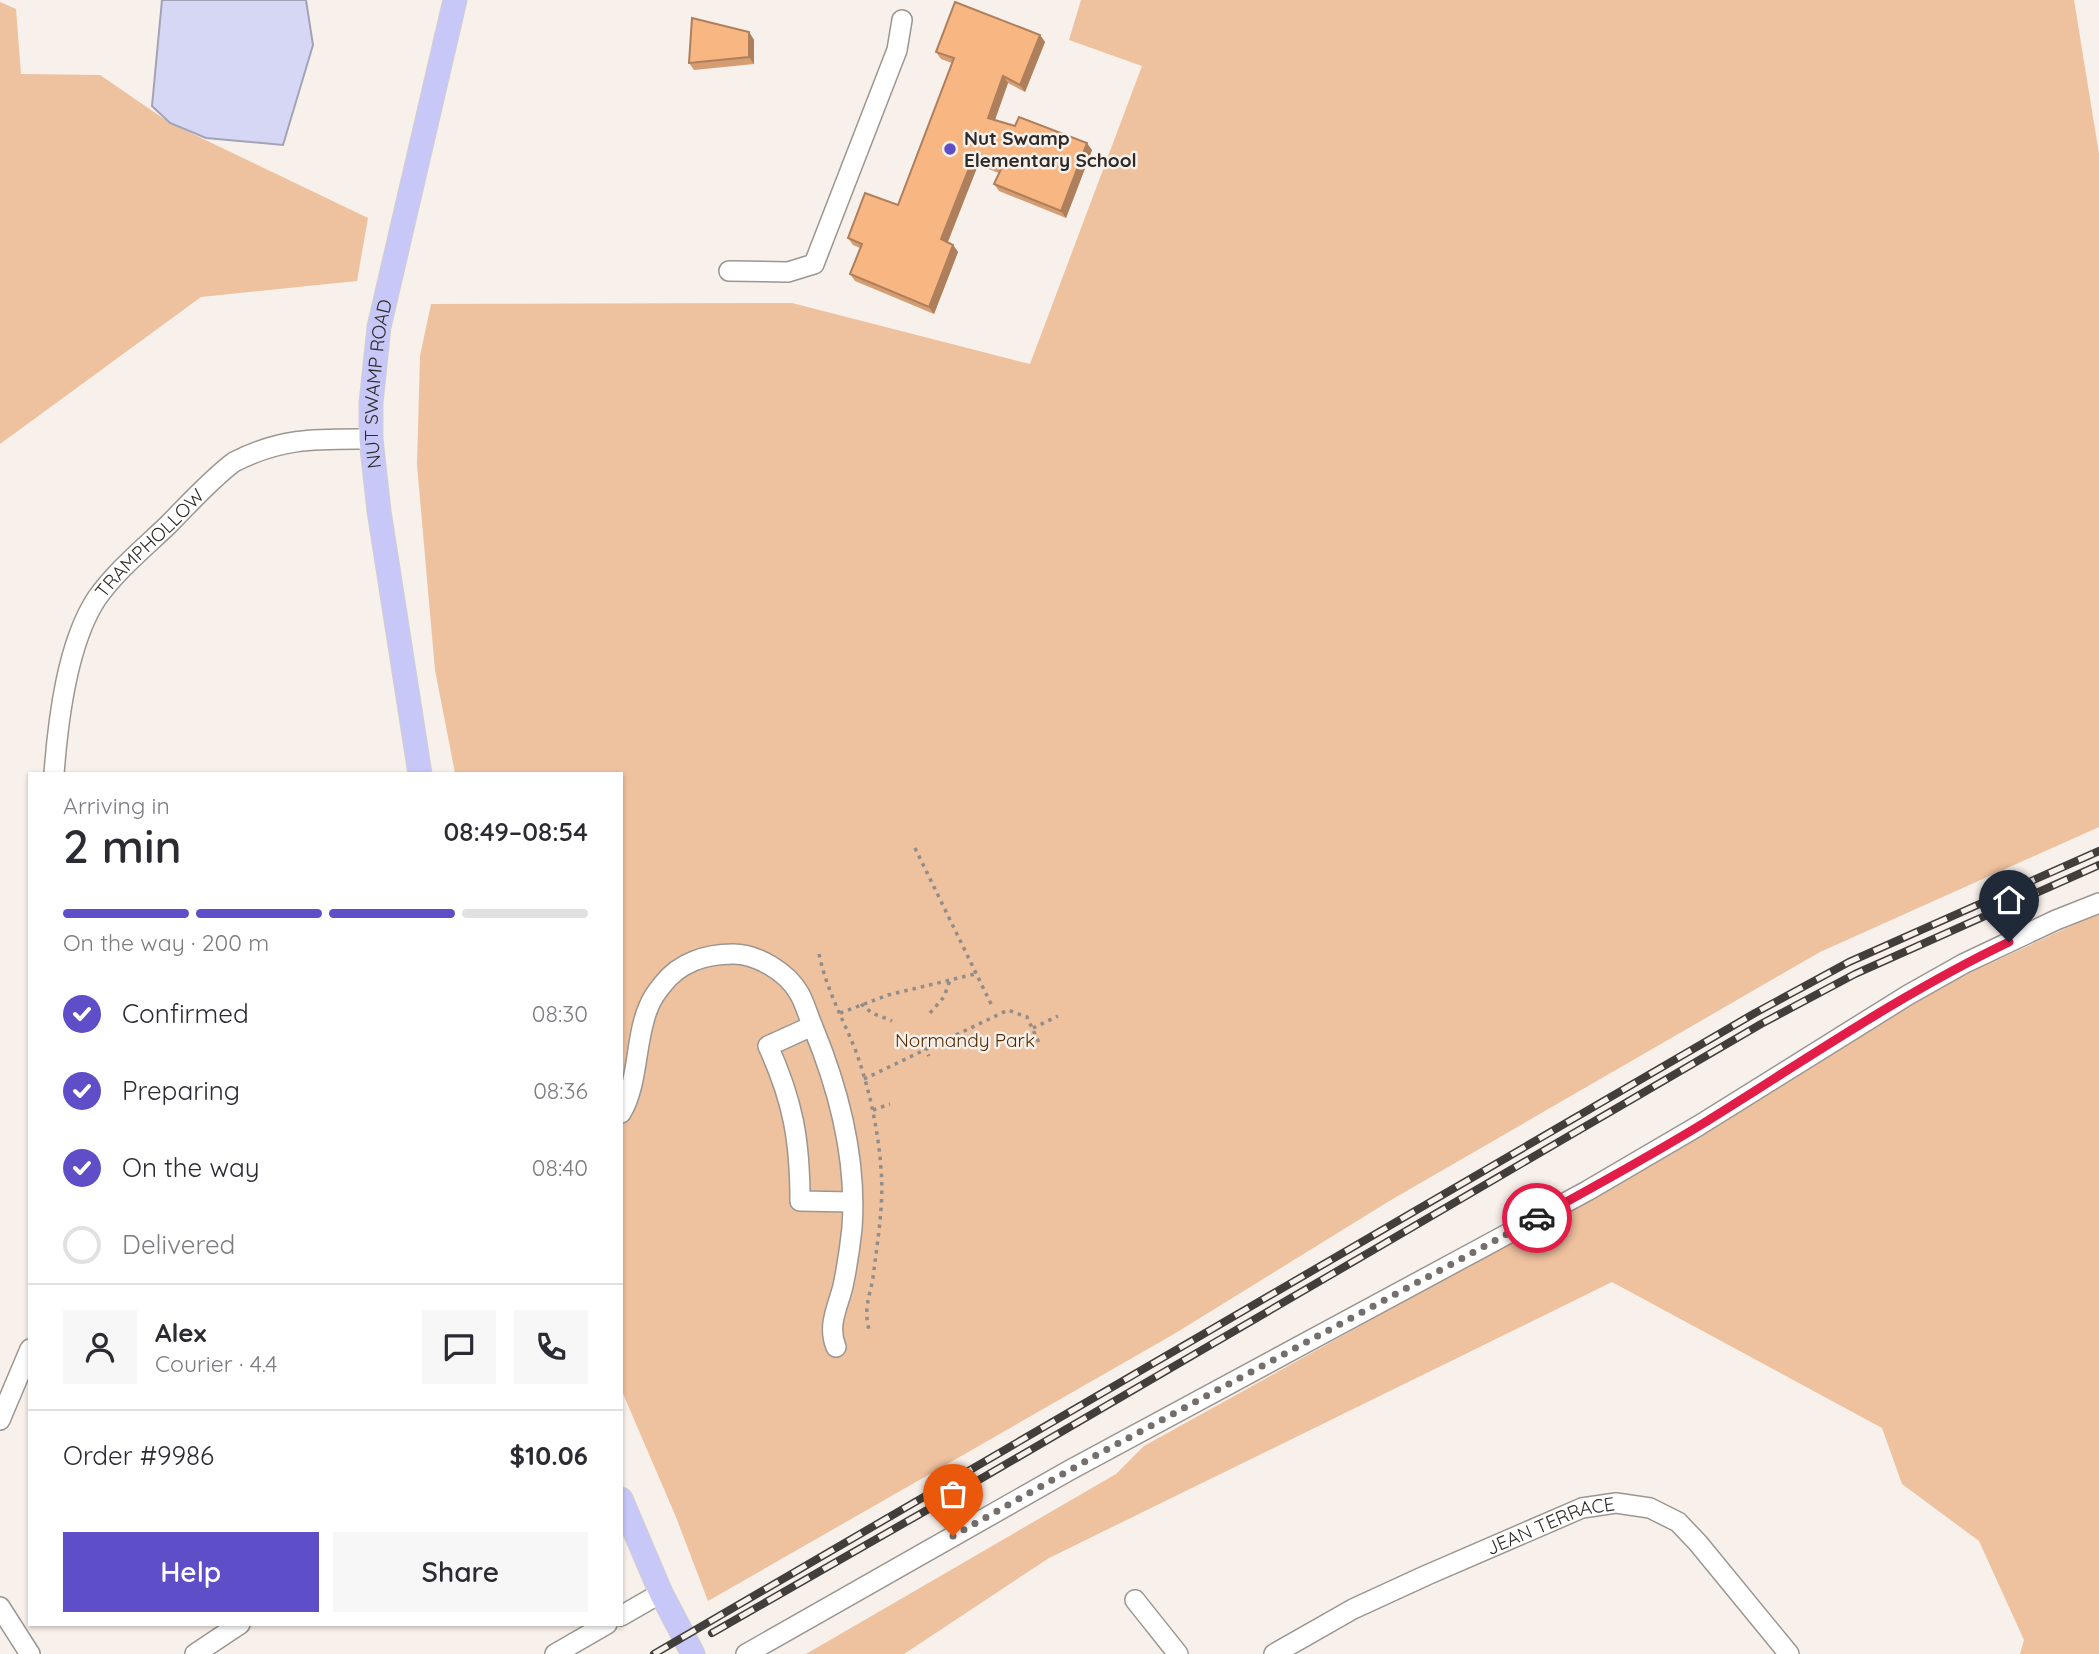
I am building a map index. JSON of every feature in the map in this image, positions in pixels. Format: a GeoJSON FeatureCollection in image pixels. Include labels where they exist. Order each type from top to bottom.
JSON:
{"type":"FeatureCollection","features":[{"type":"Feature","properties":{"kind":"main road","name":"NUT SWAMP ROAD"},"geometry":{"type":"LineString","coordinates":[[419,772],[379,511],[371,439],[373,377],[379,327],[455,0]]}},
{"type":"Feature","properties":{"kind":"main road"},"geometry":{"type":"LineString","coordinates":[[623,1504],[661,1593],[693,1654]]}},
{"type":"Feature","properties":{"kind":"street"},"geometry":{"type":"LineString","coordinates":[[729,271],[788,272],[814,264],[897,50],[902,20]]}},
{"type":"Feature","properties":{"kind":"street","name":"TRAMPHOLLOW"},"geometry":{"type":"LineString","coordinates":[[54,772],[68,677],[77,640],[98,597],[119,572],[234,463],[257,450],[281,443],[308,440],[371,439]]}},
{"type":"Feature","properties":{"kind":"street"},"geometry":{"type":"LineString","coordinates":[[746,1654],[1082,1464],[1587,1191],[1698,1126],[1887,1007],[1963,964],[2099,903]]}},
{"type":"Feature","properties":{"kind":"street"},"geometry":{"type":"LineString","coordinates":[[623,1108],[631,1088],[648,1006],[665,981],[685,964],[713,954],[745,954],[778,970],[798,992],[831,1070],[845,1128],[851,1174],[852,1227],[843,1285],[832,1322],[831,1336],[836,1347]]}},
{"type":"Feature","properties":{"kind":"street"},"geometry":{"type":"LineString","coordinates":[[812,1026],[768,1046],[784,1082],[795,1121],[800,1165],[800,1201],[851,1202]]}},
{"type":"Feature","properties":{"kind":"street"},"geometry":{"type":"LineString","coordinates":[[0,1420],[28,1354]]}},
{"type":"Feature","properties":{"kind":"street","name":"JEAN TERRACE"},"geometry":{"type":"LineString","coordinates":[[1274,1654],[1353,1609],[1427,1575],[1582,1508],[1616,1503],[1650,1508],[1678,1522],[1699,1543],[1789,1654]]}},
{"type":"Feature","properties":{"kind":"street"},"geometry":{"type":"LineString","coordinates":[[623,1615],[661,1593]]}},
{"type":"Feature","properties":{"kind":"street"},"geometry":{"type":"LineString","coordinates":[[1135,1600],[1178,1654]]}},
{"type":"Feature","properties":{"kind":"street"},"geometry":{"type":"LineString","coordinates":[[0,1607],[30,1654]]}},
{"type":"Feature","properties":{"kind":"street"},"geometry":{"type":"LineString","coordinates":[[195,1654],[237,1626]]}},
{"type":"Feature","properties":{"kind":"street"},"geometry":{"type":"LineString","coordinates":[[555,1654],[604,1626]]}},
{"type":"Feature","properties":{"kind":"path"},"geometry":{"type":"LineString","coordinates":[[915,849],[993,1008]]}},
{"type":"Feature","properties":{"kind":"path"},"geometry":{"type":"LineString","coordinates":[[840,1013],[888,995],[976,974]]}},
{"type":"Feature","properties":{"kind":"path"},"geometry":{"type":"LineString","coordinates":[[930,1013],[944,997],[950,980]]}},
{"type":"Feature","properties":{"kind":"path"},"geometry":{"type":"LineString","coordinates":[[862,1004],[872,1013],[892,1021]]}},
{"type":"Feature","properties":{"kind":"path"},"geometry":{"type":"LineString","coordinates":[[864,1079],[1008,1010],[1027,1017],[1041,1045]]}},
{"type":"Feature","properties":{"kind":"path"},"geometry":{"type":"LineString","coordinates":[[1033,1028],[1058,1016]]}},
{"type":"Feature","properties":{"kind":"path"},"geometry":{"type":"LineString","coordinates":[[921,1039],[929,1056]]}},
{"type":"Feature","properties":{"kind":"path"},"geometry":{"type":"LineString","coordinates":[[873,1110],[890,1104]]}},
{"type":"Feature","properties":{"kind":"green space","name":"Normandy Park"},"geometry":{"type":"Polygon","coordinates":[[[1081,0],[2074,0],[2099,154],[2099,827],[1820,952],[1391,1200],[1174,1334],[708,1601],[676,1517],[623,1394],[623,772],[455,772],[435,670],[417,465],[420,356],[431,304],[792,303],[1030,364],[1142,66],[1069,40],[1081,0]]]}},
{"type":"Feature","properties":{"kind":"green space"},"geometry":{"type":"Polygon","coordinates":[[[0,2],[16,9],[21,74],[100,75],[170,123],[368,218],[357,281],[201,297],[0,444],[0,2]]]}},
{"type":"Feature","properties":{"kind":"green space"},"geometry":{"type":"Polygon","coordinates":[[[2099,913],[2099,1654],[2020,1654],[2024,1640],[1979,1541],[1902,1484],[1882,1428],[1612,1282],[1049,1558],[904,1654],[806,1654],[1116,1474],[1144,1446],[1702,1136],[1944,985],[2099,913]]]}},
{"type":"Feature","properties":{"kind":"water"},"geometry":{"type":"Polygon","coordinates":[[[162,0],[306,0],[313,45],[283,145],[206,138],[170,123],[152,106],[162,0]]]}},
{"type":"Feature","properties":{"kind":"building","name":"Nut Swamp Elementary School"},"geometry":{"type":"Polygon","coordinates":[[[955,2],[1040,35],[1020,85],[1003,76],[988,118],[1015,126],[1019,117],[1087,143],[1061,211],[994,184],[1001,169],[973,158],[941,239],[953,245],[929,307],[850,274],[862,244],[848,238],[865,193],[898,205],[954,58],[936,52],[955,2]]]}},
{"type":"Feature","properties":{"kind":"building"},"geometry":{"type":"Polygon","coordinates":[[[692,18],[749,32],[749,57],[689,63],[692,18]]]}},
{"type":"Feature","properties":{"kind":"railway"},"geometry":{"type":"LineString","coordinates":[[654,1654],[1755,1013],[1849,962],[2099,851]]}},
{"type":"Feature","properties":{"kind":"railway"},"geometry":{"type":"LineString","coordinates":[[712,1633],[1761,1024],[1855,974],[2099,865]]}},
{"type":"Feature","properties":{"kind":"way so far"},"geometry":{"type":"LineString","coordinates":[[953,1536],[1093,1457],[1537,1218]]}},
{"type":"Feature","properties":{"kind":"place","name":"Nut Swamp Elementary School"},"geometry":{"type":"Point","coordinates":[950,149]}},
{"type":"Feature","properties":{"kind":"route"},"geometry":{"type":"LineString","coordinates":[[1537,1218],[1698,1126],[1908,995],[2009,942]]}}]}
